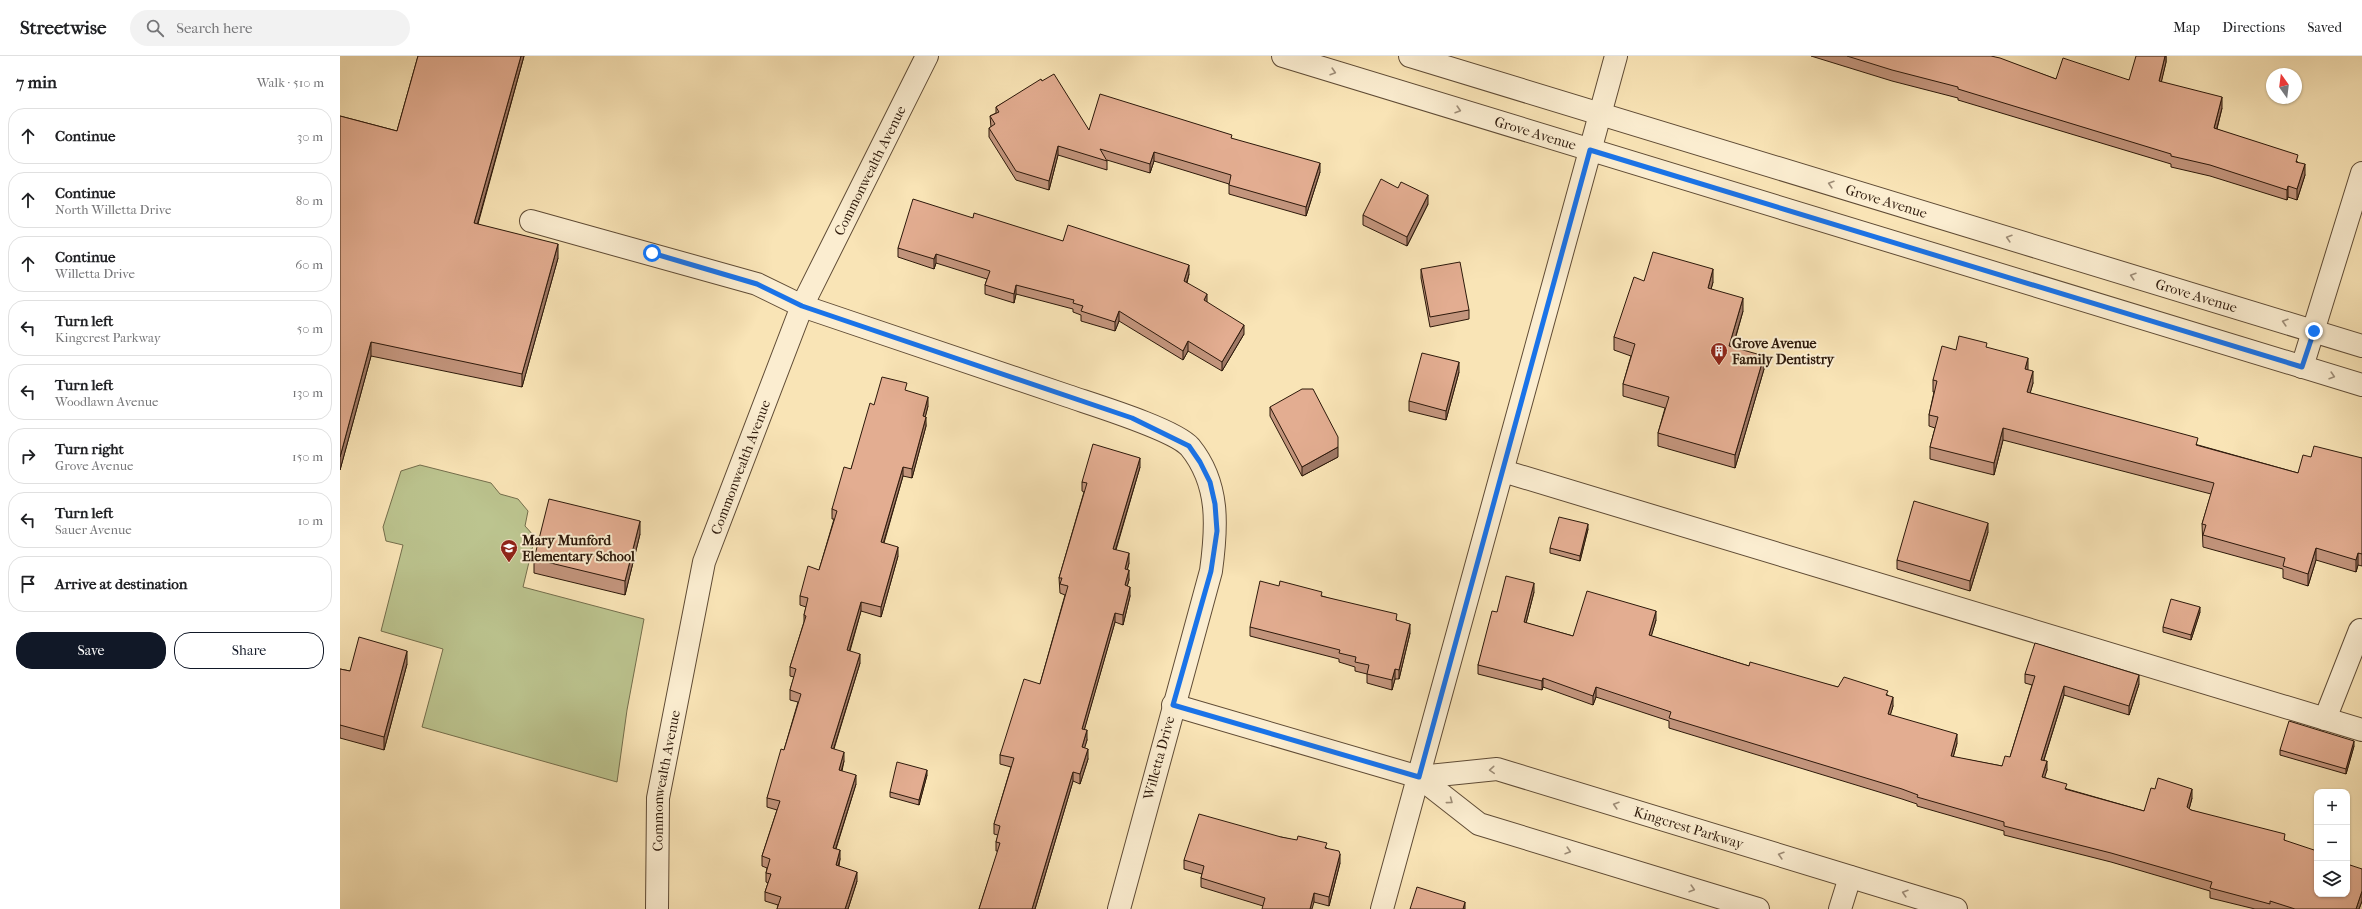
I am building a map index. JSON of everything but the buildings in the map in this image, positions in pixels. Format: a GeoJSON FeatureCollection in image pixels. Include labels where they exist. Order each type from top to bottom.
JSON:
{"type":"FeatureCollection","features":[{"type":"Feature","properties":{"kind":"street","name":"Commonwealth Avenue"},"geometry":{"type":"LineString","coordinates":[[657,909],[658,798],[704,562],[802,306],[927,56]]}},
{"type":"Feature","properties":{"kind":"street","name":"Grove Avenue"},"geometry":{"type":"LineString","coordinates":[[1282,56],[2362,385]]}},
{"type":"Feature","properties":{"kind":"street","name":"Grove Avenue"},"geometry":{"type":"LineString","coordinates":[[1410,56],[2362,346]]}},
{"type":"Feature","properties":{"kind":"street"},"geometry":{"type":"LineString","coordinates":[[1382,909],[1616,56]]}},
{"type":"Feature","properties":{"kind":"street"},"geometry":{"type":"LineString","coordinates":[[2302,367],[2362,173]]}},
{"type":"Feature","properties":{"kind":"street","name":"Willetta Drive"},"geometry":{"type":"LineString","coordinates":[[531,221],[757,284],[802,306],[1132,418],[1170,435],[1189,446],[1200,462],[1210,482],[1215,504],[1217,531],[1211,571],[1173,705],[1119,909]]}},
{"type":"Feature","properties":{"kind":"street"},"geometry":{"type":"LineString","coordinates":[[1502,471],[2362,730]]}},
{"type":"Feature","properties":{"kind":"street"},"geometry":{"type":"LineString","coordinates":[[2325,719],[2360,630],[2362,631]]}},
{"type":"Feature","properties":{"kind":"street","name":"Kingcrest Parkway"},"geometry":{"type":"LineString","coordinates":[[1173,705],[1419,777],[1479,824],[1758,909]]}},
{"type":"Feature","properties":{"kind":"street","name":"Kingcrest Parkway"},"geometry":{"type":"LineString","coordinates":[[1419,777],[1497,769],[1956,909]]}},
{"type":"Feature","properties":{"kind":"street"},"geometry":{"type":"LineString","coordinates":[[1840,909],[1850,877]]}},
{"type":"Feature","properties":{"kind":"green space"},"geometry":{"type":"Polygon","coordinates":[[[420,465],[491,483],[500,494],[518,499],[528,511],[525,526],[535,537],[523,587],[644,619],[627,710],[617,782],[422,727],[443,649],[381,631],[403,545],[386,541],[383,527],[401,471],[420,465]]]}},
{"type":"Feature","properties":{"kind":"place","name":"Grove Avenue Family Dentistry"},"geometry":{"type":"Point","coordinates":[1719,366]}},
{"type":"Feature","properties":{"kind":"place","name":"Mary Munford Elementary School"},"geometry":{"type":"Point","coordinates":[509,563]}},
{"type":"Feature","properties":{"kind":"route"},"geometry":{"type":"LineString","coordinates":[[652,253],[757,284],[802,306],[1132,418],[1170,435],[1189,446],[1200,462],[1210,482],[1215,504],[1217,531],[1211,571],[1173,705],[1419,777],[1590,150],[2302,367],[2314,331]]}}]}
